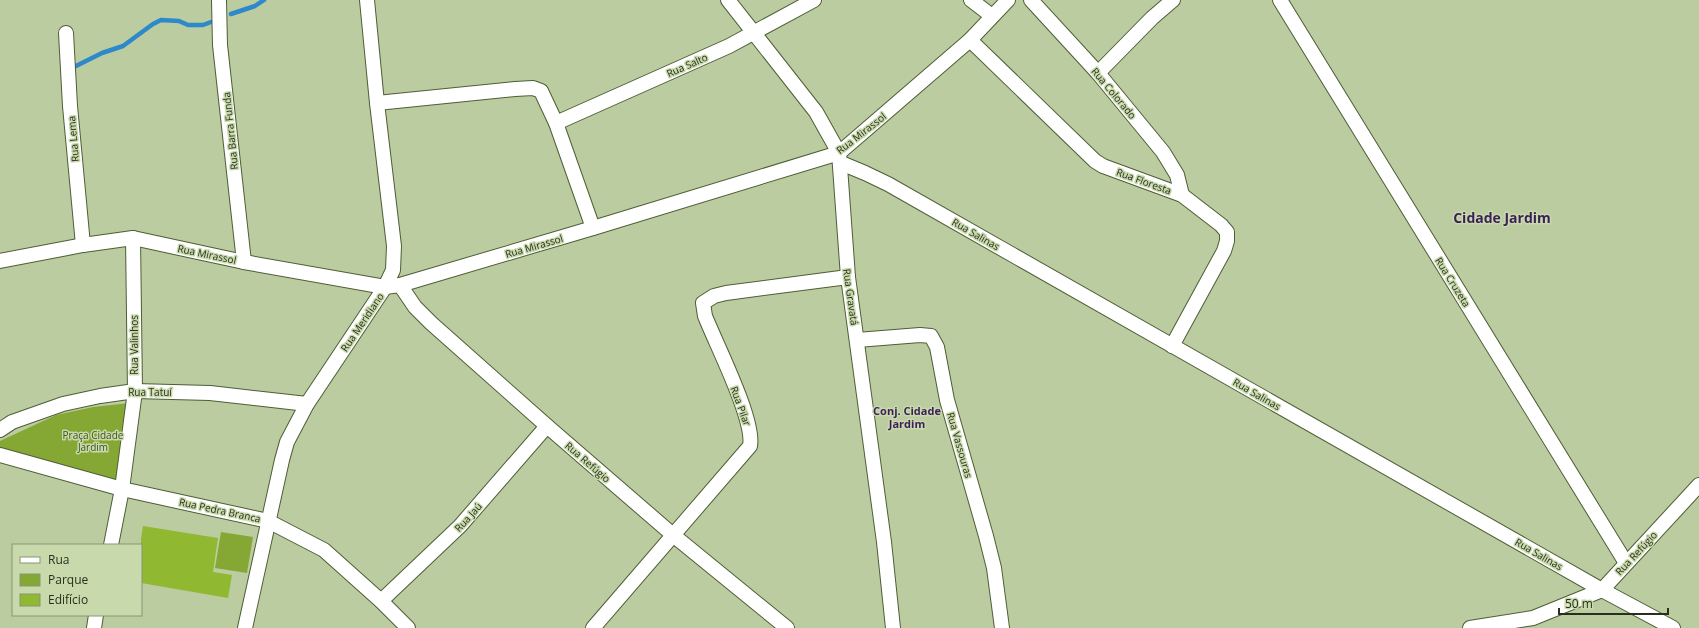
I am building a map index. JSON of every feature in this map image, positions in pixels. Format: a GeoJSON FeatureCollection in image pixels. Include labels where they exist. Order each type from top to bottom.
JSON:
{"type":"FeatureCollection","features":[{"type":"Feature","properties":{"kind":"street","name":"Rua Barra Funda"},"geometry":{"type":"LineString","coordinates":[[219,0],[220,45],[244,262]]}},
{"type":"Feature","properties":{"kind":"street","name":"Rua Meridiano"},"geometry":{"type":"LineString","coordinates":[[245,628],[282,460],[288,442],[307,404],[385,287],[393,270],[394,246],[377,103],[367,0]]}},
{"type":"Feature","properties":{"kind":"street","name":"Rua Gravatá"},"geometry":{"type":"LineString","coordinates":[[728,0],[816,112],[840,158],[848,277],[884,542],[893,628]]}},
{"type":"Feature","properties":{"kind":"street","name":"Rua Salto"},"geometry":{"type":"LineString","coordinates":[[556,123],[711,55],[814,0]]}},
{"type":"Feature","properties":{"kind":"street"},"geometry":{"type":"LineString","coordinates":[[971,0],[992,16]]}},
{"type":"Feature","properties":{"kind":"street","name":"Rua Mirassol"},"geometry":{"type":"LineString","coordinates":[[0,261],[83,245],[133,238],[244,262],[385,287],[400,285],[593,228],[840,158],[970,40],[1008,0]]}},
{"type":"Feature","properties":{"kind":"street","name":"Rua Colorado"},"geometry":{"type":"LineString","coordinates":[[1031,0],[1098,73],[1173,166],[1182,195]]}},
{"type":"Feature","properties":{"kind":"street"},"geometry":{"type":"LineString","coordinates":[[1098,73],[1152,18],[1173,0]]}},
{"type":"Feature","properties":{"kind":"street","name":"Rua Cruzeta"},"geometry":{"type":"LineString","coordinates":[[1280,0],[1626,563]]}},
{"type":"Feature","properties":{"kind":"street","name":"Rua Lema"},"geometry":{"type":"LineString","coordinates":[[66,33],[70,106],[83,245]]}},
{"type":"Feature","properties":{"kind":"street","name":"Rua Floresta"},"geometry":{"type":"LineString","coordinates":[[970,40],[1094,161],[1103,166],[1182,195],[1221,225],[1227,232],[1227,241],[1172,346]]}},
{"type":"Feature","properties":{"kind":"street"},"geometry":{"type":"LineString","coordinates":[[377,103],[533,88],[542,91],[556,123],[593,228]]}},
{"type":"Feature","properties":{"kind":"street","name":"Rua Salinas"},"geometry":{"type":"LineString","coordinates":[[840,158],[864,173],[888,184],[1602,590],[1673,628]]}},
{"type":"Feature","properties":{"kind":"street","name":"Rua Valinhos"},"geometry":{"type":"LineString","coordinates":[[111,544],[122,489],[135,391],[133,238]]}},
{"type":"Feature","properties":{"kind":"street","name":"Rua Pilar"},"geometry":{"type":"LineString","coordinates":[[593,628],[750,446],[750,428],[742,403],[705,316],[703,303],[714,296],[726,293],[848,277]]}},
{"type":"Feature","properties":{"kind":"street","name":"Rua Refúgio"},"geometry":{"type":"LineString","coordinates":[[400,285],[411,302],[431,323],[547,426],[673,535],[787,628]]}},
{"type":"Feature","properties":{"kind":"street","name":"Rua Vassouras"},"geometry":{"type":"LineString","coordinates":[[857,340],[920,335],[930,336],[935,342],[940,357],[947,400],[994,568],[1002,628]]}},
{"type":"Feature","properties":{"kind":"street","name":"Rua Tatuí"},"geometry":{"type":"LineString","coordinates":[[0,430],[12,422],[63,404],[100,396],[135,391],[210,394],[307,404]]}},
{"type":"Feature","properties":{"kind":"street","name":"Rua Jaú"},"geometry":{"type":"LineString","coordinates":[[381,601],[460,526],[547,426]]}},
{"type":"Feature","properties":{"kind":"street","name":"Rua Pedra Branca"},"geometry":{"type":"LineString","coordinates":[[0,455],[122,489],[268,521],[324,550],[381,601],[408,628]]}},
{"type":"Feature","properties":{"kind":"street","name":"Rua Refúgio"},"geometry":{"type":"LineString","coordinates":[[1470,628],[1533,618],[1602,590],[1699,485]]}},
{"type":"Feature","properties":{"kind":"street"},"geometry":{"type":"LineString","coordinates":[[94,628],[96,616]]}},
{"type":"Feature","properties":{"kind":"green space","name":"Praça Cidade Jardim"},"geometry":{"type":"Polygon","coordinates":[[[130,403],[121,482],[0,448],[0,441],[56,415],[93,407],[130,403]]]}},
{"type":"Feature","properties":{"kind":"green space"},"geometry":{"type":"Polygon","coordinates":[[[221,532],[253,537],[247,573],[215,568],[221,532]]]}},
{"type":"Feature","properties":{"kind":"building"},"geometry":{"type":"Polygon","coordinates":[[[143,526],[218,538],[213,572],[232,575],[228,598],[142,583],[141,539],[143,526]]]}},
{"type":"Feature","properties":{"kind":"waterway"},"geometry":{"type":"LineString","coordinates":[[231,14],[255,6],[264,0]]}},
{"type":"Feature","properties":{"kind":"waterway"},"geometry":{"type":"LineString","coordinates":[[72,68],[102,53],[123,46],[153,24],[161,20],[179,21],[188,25],[203,25],[211,22]]}},
{"type":"Feature","properties":{"kind":"district","name":"Cidade Jardim"},"geometry":{"type":"Point","coordinates":[1502,217]}},
{"type":"Feature","properties":{"kind":"district","name":"Conj. Cidade Jardim"},"geometry":{"type":"Point","coordinates":[907,416]}}]}
